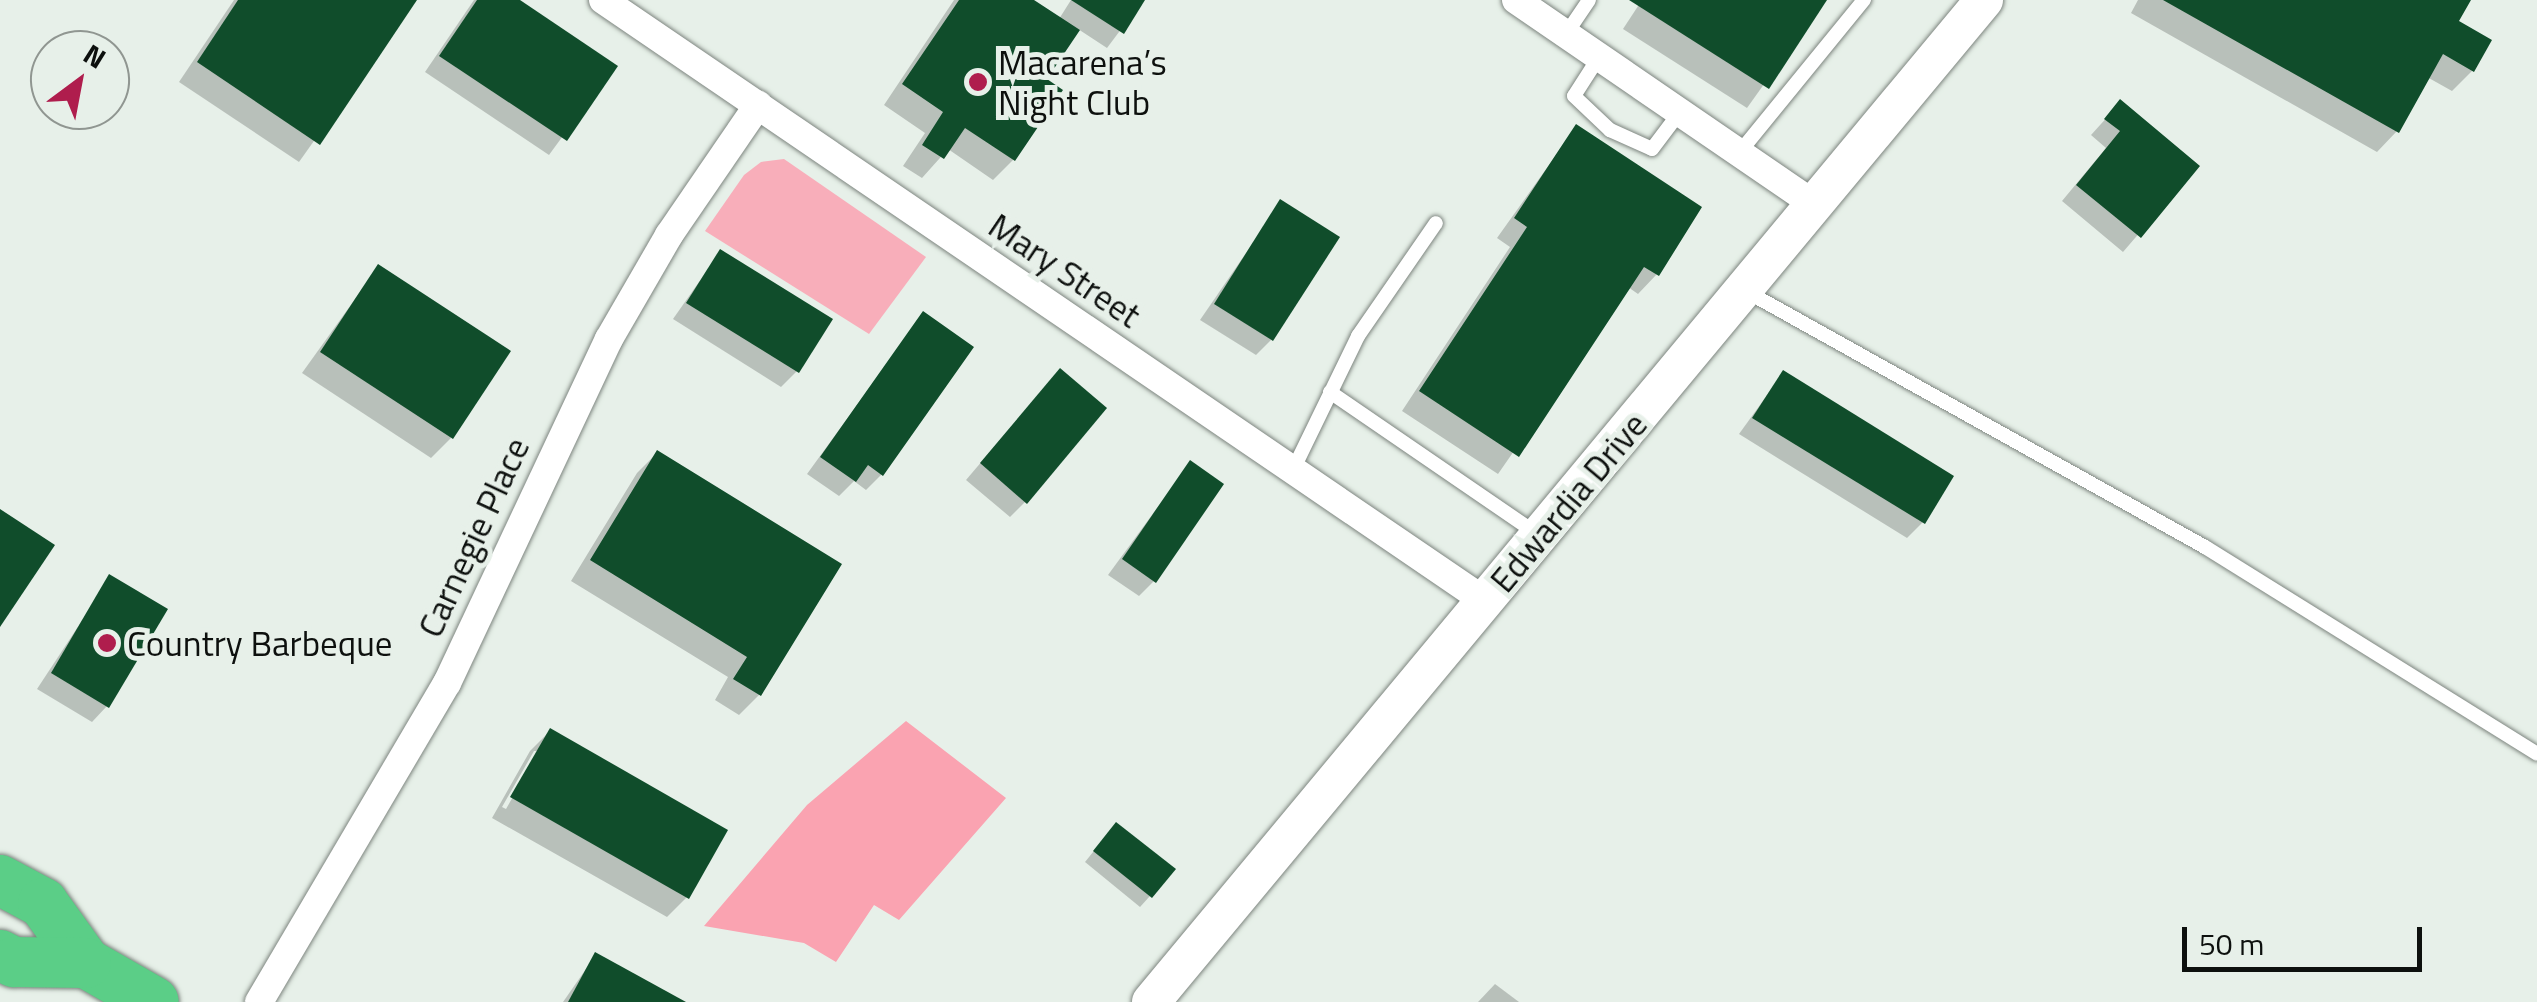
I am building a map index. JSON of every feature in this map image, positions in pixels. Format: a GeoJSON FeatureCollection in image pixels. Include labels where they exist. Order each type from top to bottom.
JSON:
{"type":"FeatureCollection","features":[{"type":"Feature","properties":{"kind":"highway"},"geometry":{"type":"LineString","coordinates":[[0,880],[43,903],[121,988]]}},
{"type":"Feature","properties":{"kind":"highway"},"geometry":{"type":"LineString","coordinates":[[0,955],[14,962],[121,988]]}},
{"type":"Feature","properties":{"kind":"main road","name":"Edwardia Drive"},"geometry":{"type":"LineString","coordinates":[[1151,1002],[1984,0]]}},
{"type":"Feature","properties":{"kind":"street","name":"Mary Street"},"geometry":{"type":"LineString","coordinates":[[604,0],[1485,602]]}},
{"type":"Feature","properties":{"kind":"street"},"geometry":{"type":"LineString","coordinates":[[1516,0],[1814,204]]}},
{"type":"Feature","properties":{"kind":"street","name":"Carnegie Place"},"geometry":{"type":"LineString","coordinates":[[259,1002],[449,680],[610,339],[670,235],[758,106]]}},
{"type":"Feature","properties":{"kind":"lane"},"geometry":{"type":"LineString","coordinates":[[1566,34],[1588,0]]}},
{"type":"Feature","properties":{"kind":"lane"},"geometry":{"type":"LineString","coordinates":[[1739,153],[1864,0]]}},
{"type":"Feature","properties":{"kind":"lane"},"geometry":{"type":"LineString","coordinates":[[1600,57],[1574,96],[1610,130],[1652,150],[1680,112]]}},
{"type":"Feature","properties":{"kind":"lane"},"geometry":{"type":"LineString","coordinates":[[1292,470],[1358,336],[1436,223]]}},
{"type":"Feature","properties":{"kind":"lane"},"geometry":{"type":"LineString","coordinates":[[1743,290],[2205,547],[2537,754]]}},
{"type":"Feature","properties":{"kind":"lane"},"geometry":{"type":"LineString","coordinates":[[1330,392],[1540,536]]}},
{"type":"Feature","properties":{"kind":"shaded area"},"geometry":{"type":"Polygon","coordinates":[[[784,159],[926,257],[869,334],[705,231],[744,175],[761,162],[784,159]]]}},
{"type":"Feature","properties":{"kind":"shaded area"},"geometry":{"type":"Polygon","coordinates":[[[906,721],[1006,798],[899,920],[874,905],[836,962],[804,943],[704,926],[807,805],[906,721]]]}},
{"type":"Feature","properties":{"kind":"building"},"geometry":{"type":"Polygon","coordinates":[[[238,0],[417,0],[320,145],[197,62],[238,0]]]}},
{"type":"Feature","properties":{"kind":"building"},"geometry":{"type":"Polygon","coordinates":[[[477,0],[520,0],[618,66],[567,141],[439,56],[477,0]]]}},
{"type":"Feature","properties":{"kind":"building","name":"Macarena’s Night Club"},"geometry":{"type":"Polygon","coordinates":[[[959,0],[1034,0],[1080,30],[1047,79],[1063,90],[1015,161],[965,128],[944,159],[922,145],[943,112],[902,84],[959,0]]]}},
{"type":"Feature","properties":{"kind":"building"},"geometry":{"type":"Polygon","coordinates":[[[1071,0],[1145,0],[1124,34],[1071,0]]]}},
{"type":"Feature","properties":{"kind":"building"},"geometry":{"type":"Polygon","coordinates":[[[1629,0],[1827,0],[1769,89],[1629,0]]]}},
{"type":"Feature","properties":{"kind":"building"},"geometry":{"type":"Polygon","coordinates":[[[2163,0],[2471,0],[2459,21],[2492,40],[2474,72],[2443,54],[2399,133],[2163,0]]]}},
{"type":"Feature","properties":{"kind":"building"},"geometry":{"type":"Polygon","coordinates":[[[2120,99],[2200,166],[2141,238],[2076,185],[2120,131],[2104,119],[2120,99]]]}},
{"type":"Feature","properties":{"kind":"building"},"geometry":{"type":"Polygon","coordinates":[[[1576,124],[1702,207],[1659,276],[1644,267],[1519,457],[1419,391],[1527,227],[1514,218],[1576,124]]]}},
{"type":"Feature","properties":{"kind":"building"},"geometry":{"type":"Polygon","coordinates":[[[1280,199],[1340,237],[1273,341],[1214,304],[1280,199]]]}},
{"type":"Feature","properties":{"kind":"building"},"geometry":{"type":"Polygon","coordinates":[[[720,249],[833,319],[799,373],[686,303],[720,249]]]}},
{"type":"Feature","properties":{"kind":"building"},"geometry":{"type":"Polygon","coordinates":[[[378,264],[511,351],[453,439],[320,352],[378,264]]]}},
{"type":"Feature","properties":{"kind":"building"},"geometry":{"type":"Polygon","coordinates":[[[923,311],[974,347],[883,476],[868,465],[856,482],[820,457],[923,311]]]}},
{"type":"Feature","properties":{"kind":"building"},"geometry":{"type":"Polygon","coordinates":[[[1060,368],[1107,408],[1027,504],[980,463],[1060,368]]]}},
{"type":"Feature","properties":{"kind":"building"},"geometry":{"type":"Polygon","coordinates":[[[1783,370],[1954,476],[1925,524],[1752,418],[1783,370]]]}},
{"type":"Feature","properties":{"kind":"building"},"geometry":{"type":"Polygon","coordinates":[[[657,450],[842,564],[761,696],[733,679],[747,657],[590,560],[657,450]]]}},
{"type":"Feature","properties":{"kind":"building"},"geometry":{"type":"Polygon","coordinates":[[[1190,460],[1224,484],[1156,583],[1122,559],[1190,460]]]}},
{"type":"Feature","properties":{"kind":"building"},"geometry":{"type":"Polygon","coordinates":[[[0,509],[55,545],[0,627],[0,509]]]}},
{"type":"Feature","properties":{"kind":"building"},"geometry":{"type":"Polygon","coordinates":[[[109,574],[168,609],[109,708],[51,673],[109,574]]]}},
{"type":"Feature","properties":{"kind":"building"},"geometry":{"type":"Polygon","coordinates":[[[550,728],[728,830],[689,899],[510,797],[550,728]]]}},
{"type":"Feature","properties":{"kind":"building"},"geometry":{"type":"Polygon","coordinates":[[[1116,822],[1176,869],[1152,898],[1093,851],[1116,822]]]}},
{"type":"Feature","properties":{"kind":"building"},"geometry":{"type":"Polygon","coordinates":[[[595,952],[686,1002],[568,1002],[595,952]]]}},
{"type":"Feature","properties":{"kind":"place","name":"Macarena’s Night Club"},"geometry":{"type":"Point","coordinates":[978,82]}},
{"type":"Feature","properties":{"kind":"place","name":"Country Barbeque"},"geometry":{"type":"Point","coordinates":[107,643]}}]}
